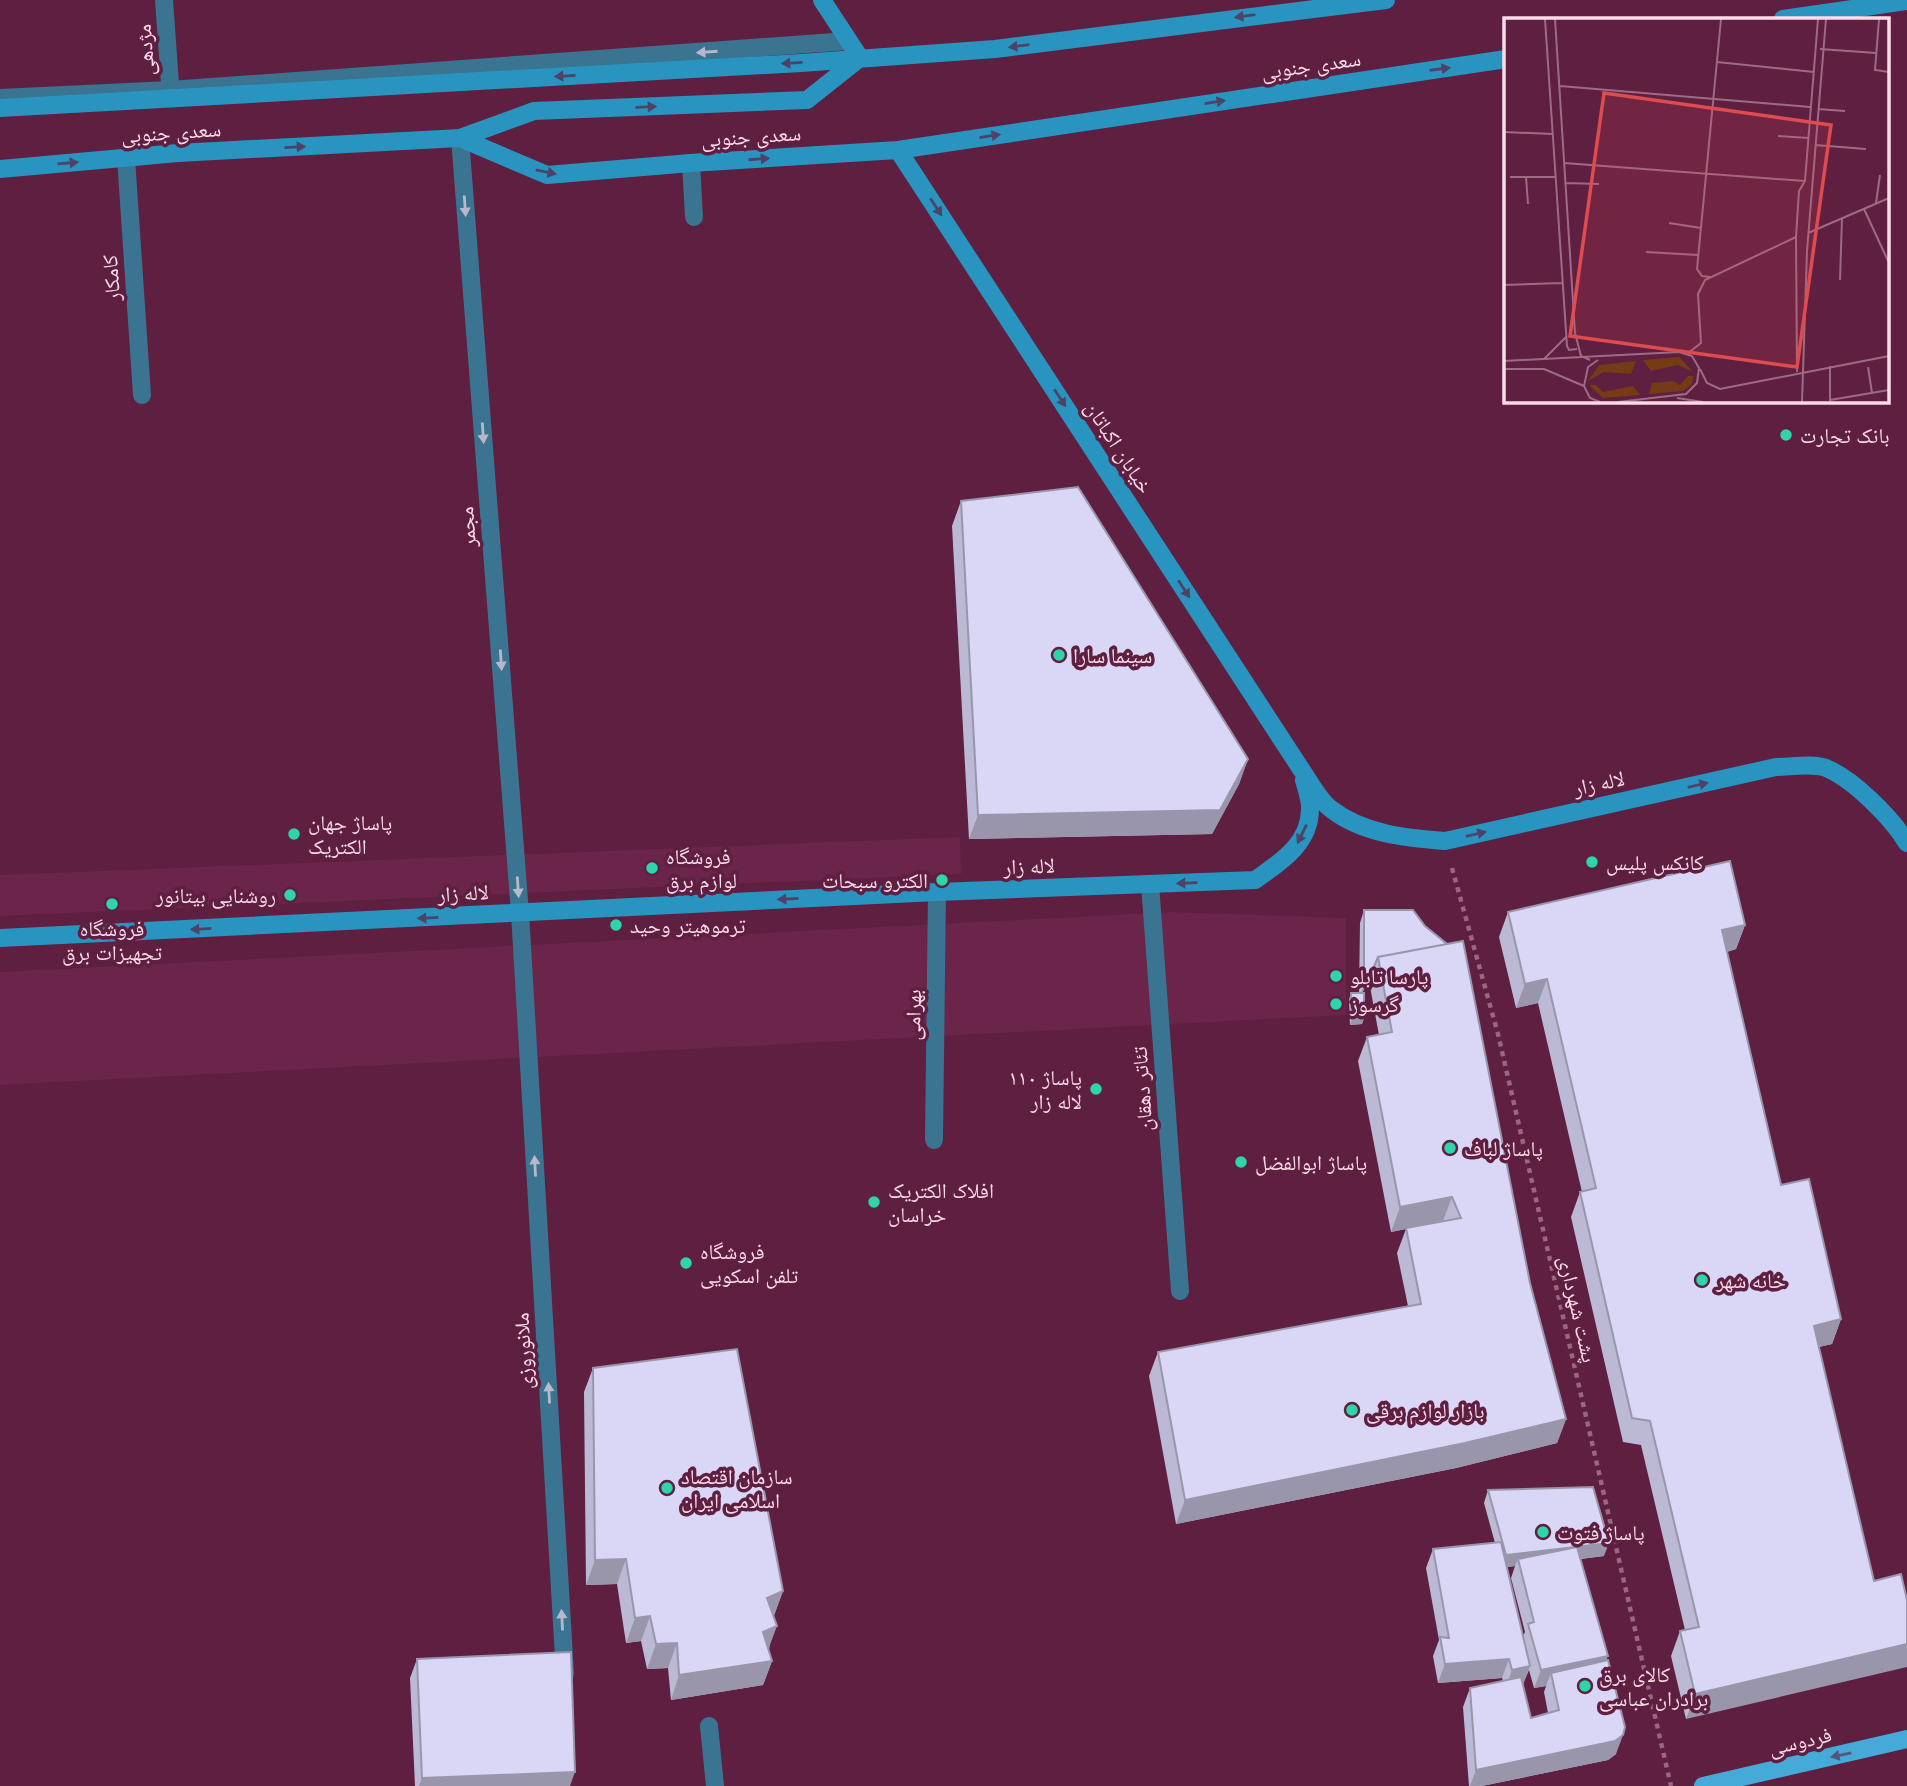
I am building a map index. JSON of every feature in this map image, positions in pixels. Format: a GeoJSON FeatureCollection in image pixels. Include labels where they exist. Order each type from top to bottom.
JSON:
{"type":"FeatureCollection","features":[{"type":"Feature","properties":{"kind":"main road"},"geometry":{"type":"LineString","coordinates":[[460,138],[534,111],[807,100],[860,58],[822,0]]}},
{"type":"Feature","properties":{"kind":"main road","name":"سعدی جنوبی"},"geometry":{"type":"LineString","coordinates":[[0,108],[170,94],[995,49],[1385,0]]}},
{"type":"Feature","properties":{"kind":"main road"},"geometry":{"type":"LineString","coordinates":[[1790,18],[1907,1]]}},
{"type":"Feature","properties":{"kind":"main road","name":"سعدی جنوبی"},"geometry":{"type":"LineString","coordinates":[[0,169],[178,153],[460,138],[547,175],[898,150],[1504,59]]}},
{"type":"Feature","properties":{"kind":"main road","name":"خیابان اکباتان"},"geometry":{"type":"LineString","coordinates":[[898,150],[1301,769]]}},
{"type":"Feature","properties":{"kind":"main road","name":"لاله زار"},"geometry":{"type":"LineString","coordinates":[[1301,769],[1329,808],[1359,826],[1408,838],[1445,841],[1776,767],[1824,767],[1864,793],[1900,831],[1907,843]]}},
{"type":"Feature","properties":{"kind":"main road","name":"لاله زار"},"geometry":{"type":"LineString","coordinates":[[0,938],[937,892],[1255,880],[1288,857],[1306,833],[1310,807],[1301,769]]}},
{"type":"Feature","properties":{"kind":"main road","name":"فردوسی"},"geometry":{"type":"LineString","coordinates":[[1703,1786],[1907,1739]]}},
{"type":"Feature","properties":{"kind":"street","name":"مژدهی"},"geometry":{"type":"LineString","coordinates":[[164,0],[170,94]]}},
{"type":"Feature","properties":{"kind":"street"},"geometry":{"type":"LineString","coordinates":[[0,99],[170,94],[848,41]]}},
{"type":"Feature","properties":{"kind":"street","name":"مجمر"},"geometry":{"type":"LineString","coordinates":[[460,138],[520,913]]}},
{"type":"Feature","properties":{"kind":"street","name":"کامکار"},"geometry":{"type":"LineString","coordinates":[[126,158],[142,395]]}},
{"type":"Feature","properties":{"kind":"street"},"geometry":{"type":"LineString","coordinates":[[691,163],[694,217]]}},
{"type":"Feature","properties":{"kind":"street","name":"تئاتر دهقان"},"geometry":{"type":"LineString","coordinates":[[1150,884],[1180,1291]]}},
{"type":"Feature","properties":{"kind":"street","name":"بهرامی"},"geometry":{"type":"LineString","coordinates":[[934,1140],[937,892]]}},
{"type":"Feature","properties":{"kind":"street","name":"ملانوروزی"},"geometry":{"type":"LineString","coordinates":[[520,913],[566,1689]]}},
{"type":"Feature","properties":{"kind":"street"},"geometry":{"type":"LineString","coordinates":[[709,1726],[715,1786]]}},
{"type":"Feature","properties":{"kind":"path","name":"پشت شهرداری"},"geometry":{"type":"LineString","coordinates":[[1445,841],[1498,1034],[1671,1786]]}},
{"type":"Feature","properties":{"kind":"shaded area"},"geometry":{"type":"Polygon","coordinates":[[[960,837],[961,874],[0,916],[0,875],[960,837]]]}},
{"type":"Feature","properties":{"kind":"shaded area"},"geometry":{"type":"Polygon","coordinates":[[[1173,912],[1346,918],[1346,1015],[0,1085],[0,972],[1173,912]]]}},
{"type":"Feature","properties":{"kind":"building","name":"سینما سارا"},"geometry":{"type":"Polygon","coordinates":[[[1078,487],[1248,759],[1220,810],[978,815],[961,501],[1078,487]]]}},
{"type":"Feature","properties":{"kind":"building","name":"خانه شهر"},"geometry":{"type":"Polygon","coordinates":[[[1730,861],[1745,925],[1722,930],[1781,1185],[1809,1179],[1841,1319],[1814,1326],[1874,1581],[1901,1574],[1907,1600],[1907,1644],[1695,1694],[1680,1631],[1699,1627],[1650,1421],[1632,1418],[1580,1192],[1596,1188],[1547,979],[1525,984],[1508,912],[1730,861]]]}},
{"type":"Feature","properties":{"kind":"building"},"geometry":{"type":"Polygon","coordinates":[[[1364,910],[1413,910],[1425,926],[1447,944],[1378,957],[1364,985],[1364,910]]]}},
{"type":"Feature","properties":{"kind":"building"},"geometry":{"type":"Polygon","coordinates":[[[1463,941],[1530,1283],[1566,1419],[1465,1443],[1185,1500],[1158,1352],[1421,1304],[1406,1228],[1461,1218],[1452,1197],[1400,1207],[1367,1037],[1392,1032],[1378,957],[1463,941]]]}},
{"type":"Feature","properties":{"kind":"building"},"geometry":{"type":"Polygon","coordinates":[[[1351,993],[1364,993],[1364,1018],[1352,1019],[1351,993]]]}},
{"type":"Feature","properties":{"kind":"building","name":"سازمان اقتصاد اسلامی ایران"},"geometry":{"type":"Polygon","coordinates":[[[737,1349],[783,1591],[767,1598],[777,1626],[763,1632],[772,1661],[679,1675],[677,1643],[656,1644],[650,1616],[635,1618],[626,1559],[595,1560],[593,1368],[737,1349]]]}},
{"type":"Feature","properties":{"kind":"building"},"geometry":{"type":"Polygon","coordinates":[[[1593,1487],[1609,1543],[1506,1555],[1488,1490],[1593,1487]]]}},
{"type":"Feature","properties":{"kind":"building"},"geometry":{"type":"Polygon","coordinates":[[[1501,1542],[1530,1666],[1512,1670],[1509,1659],[1445,1664],[1440,1637],[1449,1638],[1433,1549],[1501,1542]]]}},
{"type":"Feature","properties":{"kind":"building"},"geometry":{"type":"Polygon","coordinates":[[[1577,1547],[1608,1656],[1541,1670],[1528,1624],[1534,1622],[1518,1559],[1577,1547]]]}},
{"type":"Feature","properties":{"kind":"building"},"geometry":{"type":"Polygon","coordinates":[[[571,1652],[575,1772],[422,1778],[417,1659],[571,1652]]]}},
{"type":"Feature","properties":{"kind":"building"},"geometry":{"type":"Polygon","coordinates":[[[1608,1660],[1625,1727],[1623,1735],[1615,1741],[1476,1770],[1470,1688],[1521,1677],[1531,1718],[1559,1710],[1551,1673],[1608,1660]]]}},
{"type":"Feature","properties":{"kind":"place","name":"بانک تجارت"},"geometry":{"type":"Point","coordinates":[1786,435]}},
{"type":"Feature","properties":{"kind":"place","name":"سینما سارا"},"geometry":{"type":"Point","coordinates":[1059,655]}},
{"type":"Feature","properties":{"kind":"place","name":"پاساژ جهان الکتریک"},"geometry":{"type":"Point","coordinates":[294,834]}},
{"type":"Feature","properties":{"kind":"place","name":"کانکس پلیس"},"geometry":{"type":"Point","coordinates":[1592,862]}},
{"type":"Feature","properties":{"kind":"place","name":"فروشگاه لوازم برق"},"geometry":{"type":"Point","coordinates":[652,868]}},
{"type":"Feature","properties":{"kind":"place","name":"الکترو سبحات"},"geometry":{"type":"Point","coordinates":[942,880]}},
{"type":"Feature","properties":{"kind":"place","name":"روشنایی بیتانور"},"geometry":{"type":"Point","coordinates":[290,895]}},
{"type":"Feature","properties":{"kind":"place","name":"فروشگاه تجهیزات برق"},"geometry":{"type":"Point","coordinates":[112,904]}},
{"type":"Feature","properties":{"kind":"place","name":"ترموهیتر وحید"},"geometry":{"type":"Point","coordinates":[616,925]}},
{"type":"Feature","properties":{"kind":"place","name":"پارسا تابلو"},"geometry":{"type":"Point","coordinates":[1336,976]}},
{"type":"Feature","properties":{"kind":"place","name":"گرسوز"},"geometry":{"type":"Point","coordinates":[1336,1004]}},
{"type":"Feature","properties":{"kind":"place","name":"پاساژ ۱۱۰ لاله زار"},"geometry":{"type":"Point","coordinates":[1096,1089]}},
{"type":"Feature","properties":{"kind":"place","name":"پاساژ لباف"},"geometry":{"type":"Point","coordinates":[1450,1148]}},
{"type":"Feature","properties":{"kind":"place","name":"پاساژ ابوالفضل"},"geometry":{"type":"Point","coordinates":[1241,1162]}},
{"type":"Feature","properties":{"kind":"place","name":"افلاک الکتریک خراسان"},"geometry":{"type":"Point","coordinates":[874,1202]}},
{"type":"Feature","properties":{"kind":"place","name":"فروشگاه تلفن اسکویی"},"geometry":{"type":"Point","coordinates":[686,1263]}},
{"type":"Feature","properties":{"kind":"place","name":"خانه شهر"},"geometry":{"type":"Point","coordinates":[1702,1280]}},
{"type":"Feature","properties":{"kind":"place","name":"بازار لوازم برقی"},"geometry":{"type":"Point","coordinates":[1352,1410]}},
{"type":"Feature","properties":{"kind":"place","name":"سازمان اقتصاد اسلامی ایران"},"geometry":{"type":"Point","coordinates":[667,1488]}},
{"type":"Feature","properties":{"kind":"place","name":"پاساژ فتوت"},"geometry":{"type":"Point","coordinates":[1543,1532]}},
{"type":"Feature","properties":{"kind":"place","name":"کالاى برق برادران عباسى"},"geometry":{"type":"Point","coordinates":[1585,1686]}}]}
